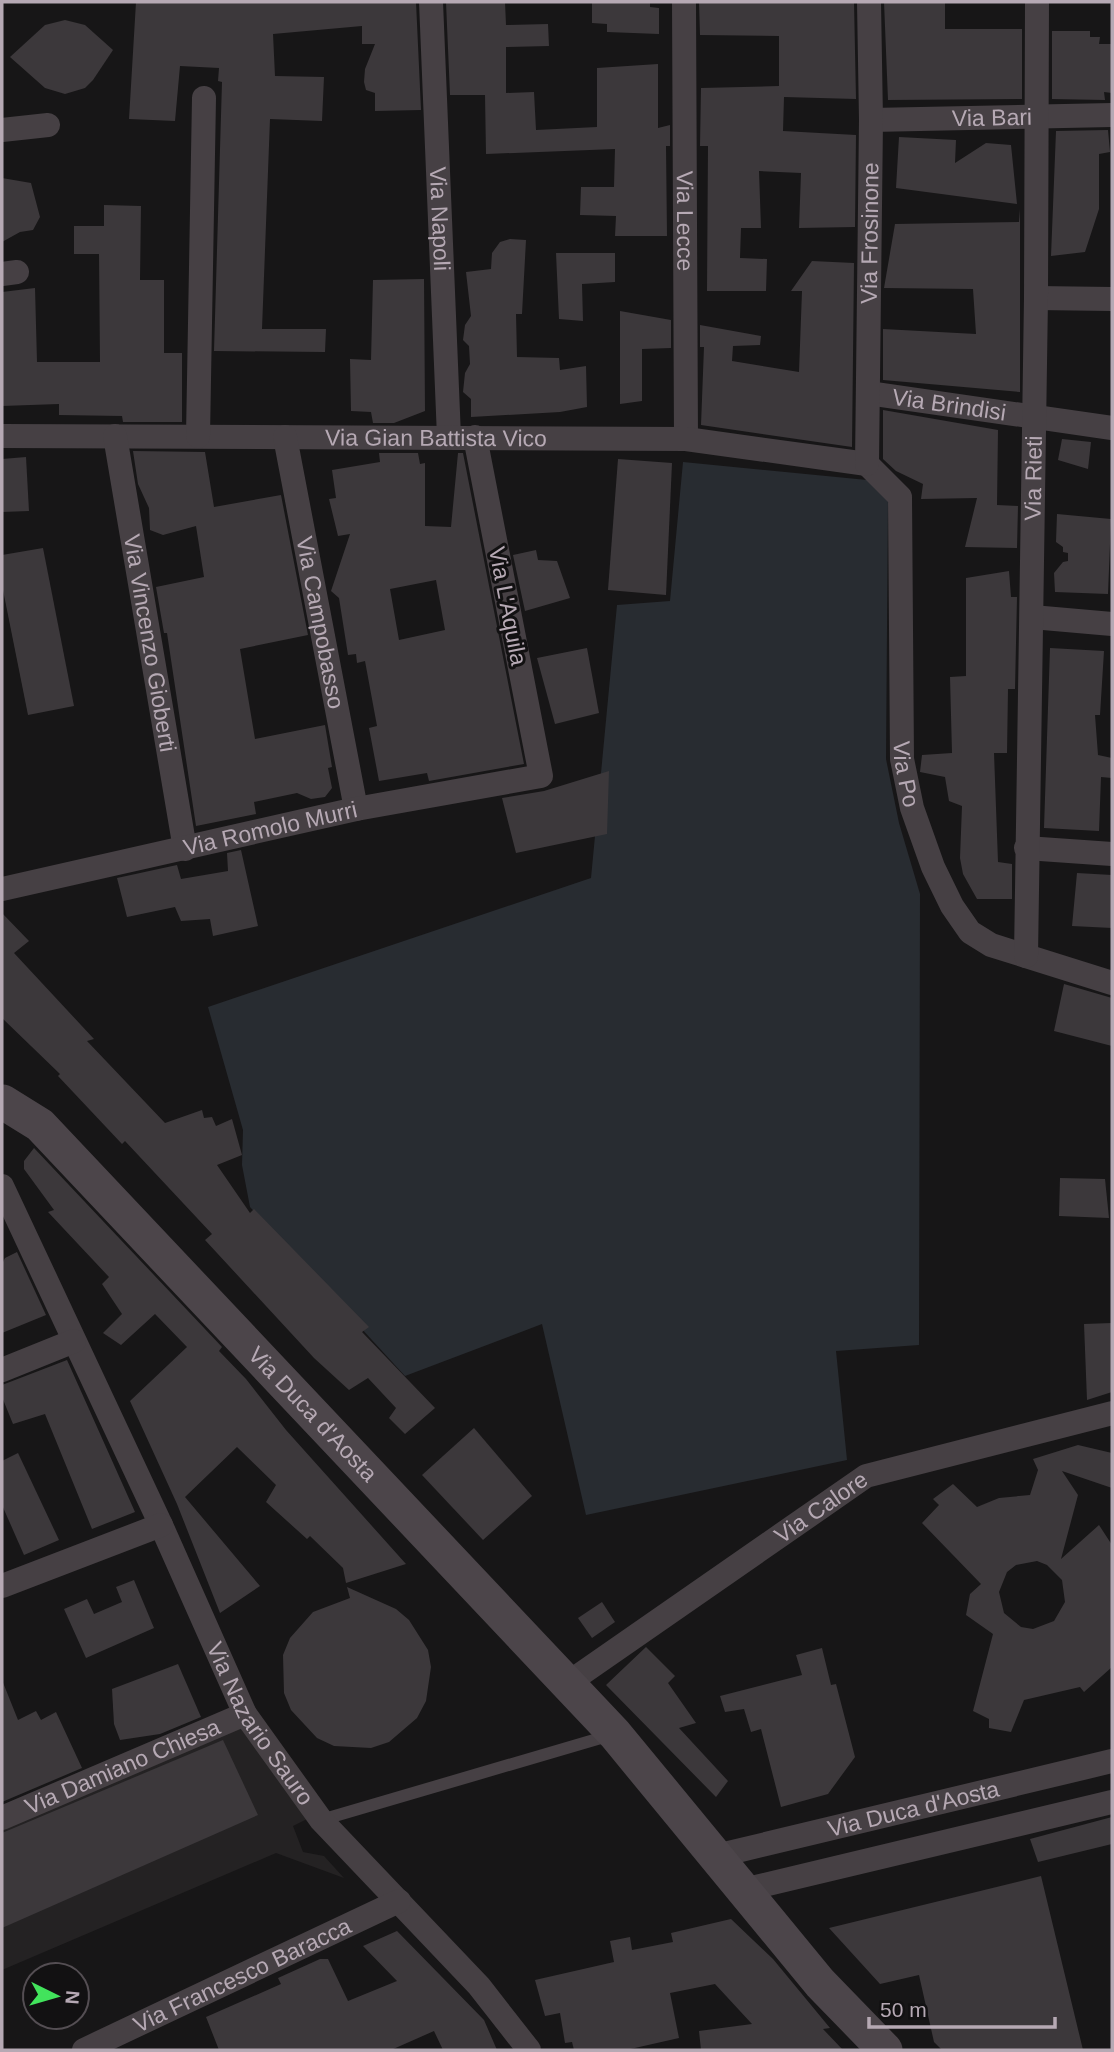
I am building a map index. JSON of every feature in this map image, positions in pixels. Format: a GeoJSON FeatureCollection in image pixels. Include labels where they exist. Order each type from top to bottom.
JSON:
{"type":"FeatureCollection","features":[{"type":"Feature","properties":{"kind":"street","name":"Via Napoli"},"geometry":{"type":"LineString","coordinates":[[431,2],[449,437]]}},
{"type":"Feature","properties":{"kind":"street","name":"Via Lecce"},"geometry":{"type":"LineString","coordinates":[[684,2],[686,439]]}},
{"type":"Feature","properties":{"kind":"street","name":"Via Frosinone"},"geometry":{"type":"LineString","coordinates":[[867,464],[871,120],[869,2]]}},
{"type":"Feature","properties":{"kind":"street","name":"Via Rieti"},"geometry":{"type":"LineString","coordinates":[[1026,956],[1036,298],[1037,2]]}},
{"type":"Feature","properties":{"kind":"street"},"geometry":{"type":"LineString","coordinates":[[198,436],[204,98]]}},
{"type":"Feature","properties":{"kind":"street","name":"Via Bari"},"geometry":{"type":"LineString","coordinates":[[871,120],[1112,115]]}},
{"type":"Feature","properties":{"kind":"street"},"geometry":{"type":"LineString","coordinates":[[2,130],[48,125]]}},
{"type":"Feature","properties":{"kind":"street"},"geometry":{"type":"LineString","coordinates":[[1036,298],[1112,299]]}},
{"type":"Feature","properties":{"kind":"street","name":"Via Brindisi"},"geometry":{"type":"LineString","coordinates":[[868,393],[1112,428]]}},
{"type":"Feature","properties":{"kind":"street","name":"Via Gian Battista Vico"},"geometry":{"type":"LineString","coordinates":[[2,436],[686,439],[867,464]]}},
{"type":"Feature","properties":{"kind":"street","name":"Via Vincenzo Gioberti"},"geometry":{"type":"LineString","coordinates":[[115,436],[185,849]]}},
{"type":"Feature","properties":{"kind":"street","name":"Via Campobasso"},"geometry":{"type":"LineString","coordinates":[[285,436],[356,809]]}},
{"type":"Feature","properties":{"kind":"street","name":"Via L'Aquila"},"geometry":{"type":"LineString","coordinates":[[475,437],[541,776]]}},
{"type":"Feature","properties":{"kind":"street","name":"Via Po"},"geometry":{"type":"LineString","coordinates":[[867,464],[900,497],[902,759],[912,808],[933,866],[952,906],[970,932],[991,945],[1112,983]]}},
{"type":"Feature","properties":{"kind":"street"},"geometry":{"type":"LineString","coordinates":[[1032,617],[1112,624]]}},
{"type":"Feature","properties":{"kind":"street","name":"Via Romolo Murri"},"geometry":{"type":"LineString","coordinates":[[2,889],[356,809],[541,776]]}},
{"type":"Feature","properties":{"kind":"street"},"geometry":{"type":"LineString","coordinates":[[1026,848],[1112,854]]}},
{"type":"Feature","properties":{"kind":"street","name":"Via Duca d'Aosta"},"geometry":{"type":"LineString","coordinates":[[2,1100],[40,1125],[568,1683],[615,1734],[820,1983],[885,2050]]}},
{"type":"Feature","properties":{"kind":"street","name":"Via Nazario Sauro"},"geometry":{"type":"LineString","coordinates":[[2,1186],[9,1223],[74,1341],[161,1525],[245,1714],[321,1820],[479,1986],[529,2050]]}},
{"type":"Feature","properties":{"kind":"street"},"geometry":{"type":"LineString","coordinates":[[2,1370],[74,1341]]}},
{"type":"Feature","properties":{"kind":"street","name":"Via Calore"},"geometry":{"type":"LineString","coordinates":[[568,1683],[866,1476],[1112,1413]]}},
{"type":"Feature","properties":{"kind":"street"},"geometry":{"type":"LineString","coordinates":[[2,1586],[161,1525]]}},
{"type":"Feature","properties":{"kind":"street","name":"Via Damiano Chiesa"},"geometry":{"type":"LineString","coordinates":[[2,1818],[245,1714]]}},
{"type":"Feature","properties":{"kind":"street","name":"Via Duca d'Aosta"},"geometry":{"type":"LineString","coordinates":[[716,1856],[1112,1761]]}},
{"type":"Feature","properties":{"kind":"street","name":"Via Duca d'Aosta"},"geometry":{"type":"LineString","coordinates":[[743,1889],[1112,1802]]}},
{"type":"Feature","properties":{"kind":"street","name":"Via Francesco Baracca"},"geometry":{"type":"LineString","coordinates":[[84,2050],[399,1901]]}},
{"type":"Feature","properties":{"kind":"lane"},"geometry":{"type":"LineString","coordinates":[[321,1820],[615,1734]]}},
{"type":"Feature","properties":{"kind":"shaded area"},"geometry":{"type":"Polygon","coordinates":[[[683,462],[867,480],[888,499],[886,759],[899,823],[920,894],[919,1345],[836,1351],[847,1460],[586,1515],[542,1324],[405,1376],[250,1207],[242,1165],[243,1130],[208,1007],[591,878],[617,605],[670,601],[683,462]]]}},
{"type":"Feature","properties":{"kind":"shaded area"},"geometry":{"type":"Polygon","coordinates":[[[233,1709],[325,1810],[293,1826],[303,1852],[324,1856],[344,1878],[276,1853],[2,1970],[2,1808],[233,1709]]]}},
{"type":"Feature","properties":{"kind":"building"},"geometry":{"type":"Polygon","coordinates":[[[136,2],[416,2],[421,110],[375,111],[375,93],[366,90],[364,82],[365,69],[375,44],[362,44],[362,26],[273,34],[275,76],[324,77],[322,121],[270,119],[262,329],[326,329],[325,352],[214,351],[222,82],[218,81],[219,68],[180,66],[175,121],[129,119],[136,2]]]}},
{"type":"Feature","properties":{"kind":"building"},"geometry":{"type":"Polygon","coordinates":[[[446,2],[505,2],[506,25],[548,24],[549,46],[506,47],[506,93],[534,92],[536,130],[597,127],[597,68],[658,64],[658,128],[670,125],[670,146],[666,146],[667,236],[615,236],[616,216],[580,215],[581,187],[614,187],[615,149],[486,154],[485,95],[450,95],[446,2]]]}},
{"type":"Feature","properties":{"kind":"building"},"geometry":{"type":"Polygon","coordinates":[[[592,2],[650,2],[650,7],[659,8],[659,34],[607,32],[607,24],[592,23],[592,2]]]}},
{"type":"Feature","properties":{"kind":"building"},"geometry":{"type":"Polygon","coordinates":[[[699,2],[854,2],[856,99],[784,97],[783,131],[856,135],[855,227],[799,228],[801,173],[759,171],[761,228],[741,228],[740,258],[767,259],[766,291],[707,291],[708,146],[700,146],[701,88],[779,86],[779,36],[700,35],[699,2]]]}},
{"type":"Feature","properties":{"kind":"building"},"geometry":{"type":"Polygon","coordinates":[[[884,2],[945,2],[945,29],[1022,29],[1022,99],[888,100],[884,2]]]}},
{"type":"Feature","properties":{"kind":"building"},"geometry":{"type":"Polygon","coordinates":[[[65,20],[85,25],[113,50],[85,88],[65,94],[45,88],[10,57],[45,25],[65,20]]]}},
{"type":"Feature","properties":{"kind":"building"},"geometry":{"type":"Polygon","coordinates":[[[1052,31],[1090,31],[1090,37],[1100,37],[1099,44],[1112,44],[1112,93],[1104,92],[1105,100],[1052,99],[1052,31]]]}},
{"type":"Feature","properties":{"kind":"building"},"geometry":{"type":"Polygon","coordinates":[[[1108,130],[1110,152],[1099,154],[1099,209],[1085,252],[1051,256],[1056,131],[1108,130]]]}},
{"type":"Feature","properties":{"kind":"building"},"geometry":{"type":"Polygon","coordinates":[[[899,137],[956,140],[955,163],[986,143],[1011,145],[1017,204],[896,188],[899,137]]]}},
{"type":"Feature","properties":{"kind":"building"},"geometry":{"type":"Polygon","coordinates":[[[2,178],[31,183],[40,217],[33,230],[20,232],[2,242],[2,178]]]}},
{"type":"Feature","properties":{"kind":"building"},"geometry":{"type":"Polygon","coordinates":[[[104,205],[141,206],[140,280],[164,280],[164,353],[182,353],[182,422],[123,422],[122,416],[59,415],[59,404],[2,406],[2,292],[35,288],[37,362],[100,362],[99,254],[74,254],[74,226],[104,226],[104,205]]]}},
{"type":"Feature","properties":{"kind":"building"},"geometry":{"type":"Polygon","coordinates":[[[1020,209],[1020,392],[883,380],[883,329],[976,334],[973,289],[884,288],[895,224],[1019,222],[1020,209]]]}},
{"type":"Feature","properties":{"kind":"building"},"geometry":{"type":"Polygon","coordinates":[[[510,239],[526,240],[522,314],[516,314],[517,357],[559,358],[560,370],[586,366],[587,407],[560,412],[471,417],[471,399],[463,392],[465,373],[470,364],[469,346],[463,340],[465,325],[471,316],[466,272],[491,269],[492,253],[500,242],[510,239]]]}},
{"type":"Feature","properties":{"kind":"building"},"geometry":{"type":"Polygon","coordinates":[[[556,253],[615,253],[615,282],[582,284],[583,321],[559,319],[556,253]]]}},
{"type":"Feature","properties":{"kind":"building"},"geometry":{"type":"Polygon","coordinates":[[[812,261],[854,263],[852,447],[701,425],[704,347],[700,347],[700,325],[761,336],[760,345],[733,346],[732,361],[799,372],[802,291],[791,291],[812,261]]]}},
{"type":"Feature","properties":{"kind":"building"},"geometry":{"type":"Polygon","coordinates":[[[424,279],[425,411],[394,423],[373,423],[371,412],[351,411],[350,359],[371,360],[373,280],[424,279]]]}},
{"type":"Feature","properties":{"kind":"building"},"geometry":{"type":"Polygon","coordinates":[[[620,311],[671,320],[671,348],[642,349],[642,401],[620,404],[620,311]]]}},
{"type":"Feature","properties":{"kind":"building"},"geometry":{"type":"Polygon","coordinates":[[[883,410],[998,430],[997,505],[1018,506],[1017,548],[965,547],[977,498],[921,499],[923,484],[896,471],[883,459],[883,410]]]}},
{"type":"Feature","properties":{"kind":"building"},"geometry":{"type":"Polygon","coordinates":[[[1062,439],[1091,442],[1088,469],[1058,460],[1062,439]]]}},
{"type":"Feature","properties":{"kind":"building"},"geometry":{"type":"Polygon","coordinates":[[[133,451],[205,452],[214,507],[281,495],[308,635],[240,649],[255,739],[325,725],[332,767],[328,768],[332,788],[325,797],[311,799],[297,793],[254,802],[256,814],[196,826],[167,633],[164,633],[156,587],[204,577],[196,526],[163,535],[150,530],[149,508],[138,484],[133,451]]]}},
{"type":"Feature","properties":{"kind":"building"},"geometry":{"type":"Polygon","coordinates":[[[379,453],[418,453],[420,464],[425,463],[425,526],[451,527],[458,453],[463,453],[524,764],[429,781],[427,773],[379,781],[369,728],[377,726],[365,661],[357,663],[356,654],[348,655],[339,598],[331,591],[350,534],[338,536],[329,499],[336,498],[332,470],[380,462],[379,453]],[[436,580],[390,589],[399,640],[445,630],[436,580]]]}},
{"type":"Feature","properties":{"kind":"building"},"geometry":{"type":"Polygon","coordinates":[[[26,457],[29,511],[2,512],[2,459],[26,457]]]}},
{"type":"Feature","properties":{"kind":"building"},"geometry":{"type":"Polygon","coordinates":[[[618,459],[672,463],[666,595],[608,590],[618,459]]]}},
{"type":"Feature","properties":{"kind":"building"},"geometry":{"type":"Polygon","coordinates":[[[1057,514],[1111,519],[1108,594],[1055,592],[1054,573],[1063,562],[1068,561],[1068,553],[1063,552],[1063,547],[1056,542],[1057,514]]]}},
{"type":"Feature","properties":{"kind":"building"},"geometry":{"type":"Polygon","coordinates":[[[43,548],[74,706],[28,715],[2,585],[2,555],[43,548]]]}},
{"type":"Feature","properties":{"kind":"building"},"geometry":{"type":"Polygon","coordinates":[[[536,550],[538,560],[557,561],[570,598],[525,611],[513,555],[536,550]]]}},
{"type":"Feature","properties":{"kind":"building"},"geometry":{"type":"Polygon","coordinates":[[[1009,571],[1011,597],[1017,597],[1015,689],[1008,689],[1007,753],[994,753],[998,862],[1012,864],[1012,899],[977,899],[963,874],[960,858],[962,806],[949,801],[945,777],[920,772],[922,755],[952,753],[950,677],[966,676],[966,578],[1009,571]]]}},
{"type":"Feature","properties":{"kind":"building"},"geometry":{"type":"Polygon","coordinates":[[[587,648],[599,713],[555,724],[537,658],[587,648]]]}},
{"type":"Feature","properties":{"kind":"building"},"geometry":{"type":"Polygon","coordinates":[[[1050,648],[1104,651],[1100,715],[1095,715],[1098,755],[1112,758],[1112,778],[1101,777],[1099,831],[1044,828],[1050,648]]]}},
{"type":"Feature","properties":{"kind":"building"},"geometry":{"type":"Polygon","coordinates":[[[609,771],[607,834],[516,853],[502,798],[544,791],[609,771]]]}},
{"type":"Feature","properties":{"kind":"building"},"geometry":{"type":"Polygon","coordinates":[[[241,850],[258,926],[213,936],[210,919],[181,921],[175,907],[127,917],[117,878],[177,865],[181,879],[228,871],[227,853],[241,850]]]}},
{"type":"Feature","properties":{"kind":"building"},"geometry":{"type":"Polygon","coordinates":[[[1077,873],[1112,875],[1112,928],[1072,926],[1077,873]]]}},
{"type":"Feature","properties":{"kind":"building"},"geometry":{"type":"Polygon","coordinates":[[[2,913],[29,941],[14,953],[94,1039],[87,1041],[165,1123],[202,1110],[204,1118],[212,1117],[216,1126],[232,1119],[242,1155],[217,1165],[250,1213],[254,1209],[369,1327],[362,1332],[435,1408],[405,1434],[389,1418],[396,1408],[368,1378],[349,1390],[314,1358],[205,1240],[212,1234],[125,1141],[122,1144],[58,1076],[60,1074],[2,1018],[2,913]]]}},
{"type":"Feature","properties":{"kind":"building"},"geometry":{"type":"Polygon","coordinates":[[[1064,984],[1112,998],[1112,1046],[1054,1031],[1064,984]]]}},
{"type":"Feature","properties":{"kind":"building"},"geometry":{"type":"Polygon","coordinates":[[[34,1148],[222,1347],[219,1351],[406,1564],[346,1583],[343,1568],[310,1536],[307,1539],[266,1502],[276,1485],[237,1447],[185,1497],[260,1586],[220,1613],[177,1504],[130,1401],[187,1347],[155,1314],[121,1345],[103,1333],[122,1314],[102,1284],[109,1277],[48,1212],[54,1210],[24,1169],[24,1161],[34,1148]]]}},
{"type":"Feature","properties":{"kind":"building"},"geometry":{"type":"Polygon","coordinates":[[[1060,1178],[1105,1179],[1109,1218],[1059,1216],[1060,1178]]]}},
{"type":"Feature","properties":{"kind":"building"},"geometry":{"type":"Polygon","coordinates":[[[17,1252],[46,1315],[2,1333],[2,1264],[5,1258],[17,1252]]]}},
{"type":"Feature","properties":{"kind":"building"},"geometry":{"type":"Polygon","coordinates":[[[1112,1323],[1112,1392],[1087,1400],[1084,1324],[1112,1323]]]}},
{"type":"Feature","properties":{"kind":"building"},"geometry":{"type":"Polygon","coordinates":[[[67,1360],[135,1512],[92,1529],[45,1414],[13,1424],[2,1397],[2,1385],[67,1360]]]}},
{"type":"Feature","properties":{"kind":"building"},"geometry":{"type":"Polygon","coordinates":[[[474,1428],[532,1496],[483,1540],[422,1475],[474,1428]]]}},
{"type":"Feature","properties":{"kind":"building"},"geometry":{"type":"Polygon","coordinates":[[[1078,1445],[1112,1453],[1112,1488],[1062,1471],[1078,1495],[1061,1559],[1099,1525],[1112,1545],[1112,1667],[1084,1692],[1080,1687],[1024,1700],[1011,1732],[989,1728],[989,1719],[973,1711],[993,1634],[966,1615],[970,1594],[981,1584],[922,1523],[939,1505],[933,1499],[953,1484],[977,1507],[999,1498],[1030,1495],[1038,1470],[1033,1459],[1078,1445]],[[1037,1561],[1016,1565],[1007,1572],[999,1592],[1004,1613],[1021,1627],[1033,1629],[1054,1621],[1065,1602],[1062,1580],[1047,1565],[1037,1561]]]}},
{"type":"Feature","properties":{"kind":"building"},"geometry":{"type":"Polygon","coordinates":[[[18,1453],[59,1540],[24,1555],[2,1505],[2,1461],[18,1453]]]}},
{"type":"Feature","properties":{"kind":"building"},"geometry":{"type":"Polygon","coordinates":[[[134,1580],[154,1628],[86,1658],[64,1609],[87,1599],[94,1614],[122,1602],[116,1587],[134,1580]]]}},
{"type":"Feature","properties":{"kind":"building"},"geometry":{"type":"Polygon","coordinates":[[[347,1587],[396,1609],[409,1620],[428,1650],[431,1667],[426,1701],[417,1718],[389,1742],[371,1748],[334,1746],[317,1738],[291,1710],[284,1693],[283,1655],[290,1638],[313,1612],[350,1598],[347,1587]]]}},
{"type":"Feature","properties":{"kind":"building"},"geometry":{"type":"Polygon","coordinates":[[[602,1602],[615,1622],[592,1638],[578,1618],[602,1602]]]}},
{"type":"Feature","properties":{"kind":"building"},"geometry":{"type":"Polygon","coordinates":[[[646,1647],[675,1676],[668,1683],[696,1723],[679,1728],[728,1781],[716,1797],[606,1685],[646,1647]]]}},
{"type":"Feature","properties":{"kind":"building"},"geometry":{"type":"Polygon","coordinates":[[[822,1648],[831,1685],[836,1684],[855,1757],[828,1794],[781,1807],[761,1729],[751,1732],[744,1709],[725,1712],[720,1696],[802,1675],[796,1655],[822,1648]]]}},
{"type":"Feature","properties":{"kind":"building"},"geometry":{"type":"Polygon","coordinates":[[[178,1664],[201,1717],[160,1734],[120,1740],[114,1724],[112,1689],[178,1664]]]}},
{"type":"Feature","properties":{"kind":"building"},"geometry":{"type":"Polygon","coordinates":[[[2,1680],[18,1720],[36,1711],[41,1720],[56,1712],[82,1768],[2,1802],[2,1680]]]}},
{"type":"Feature","properties":{"kind":"building"},"geometry":{"type":"Polygon","coordinates":[[[223,1740],[258,1815],[2,1928],[2,1833],[223,1740]]]}},
{"type":"Feature","properties":{"kind":"building"},"geometry":{"type":"Polygon","coordinates":[[[1112,1817],[1112,1844],[1038,1862],[1030,1839],[1112,1817]]]}},
{"type":"Feature","properties":{"kind":"building"},"geometry":{"type":"Polygon","coordinates":[[[1041,1876],[1083,2050],[942,2050],[934,2042],[919,1975],[880,1984],[829,1928],[1041,1876]]]}},
{"type":"Feature","properties":{"kind":"building"},"geometry":{"type":"Polygon","coordinates":[[[731,1919],[773,1959],[830,2028],[823,2029],[843,2050],[701,2050],[699,2031],[752,2024],[715,1984],[670,1993],[679,2038],[626,2050],[574,2050],[572,2042],[565,2043],[560,2013],[545,2016],[535,1980],[614,1962],[610,1941],[630,1937],[632,1950],[673,1942],[671,1933],[731,1919]]]}},
{"type":"Feature","properties":{"kind":"building"},"geometry":{"type":"Polygon","coordinates":[[[397,1931],[484,2020],[497,2050],[443,2050],[434,2031],[391,2050],[219,2050],[206,2017],[281,1984],[278,1978],[320,1959],[328,1959],[348,2001],[397,1981],[363,1946],[397,1931]]]}}]}
